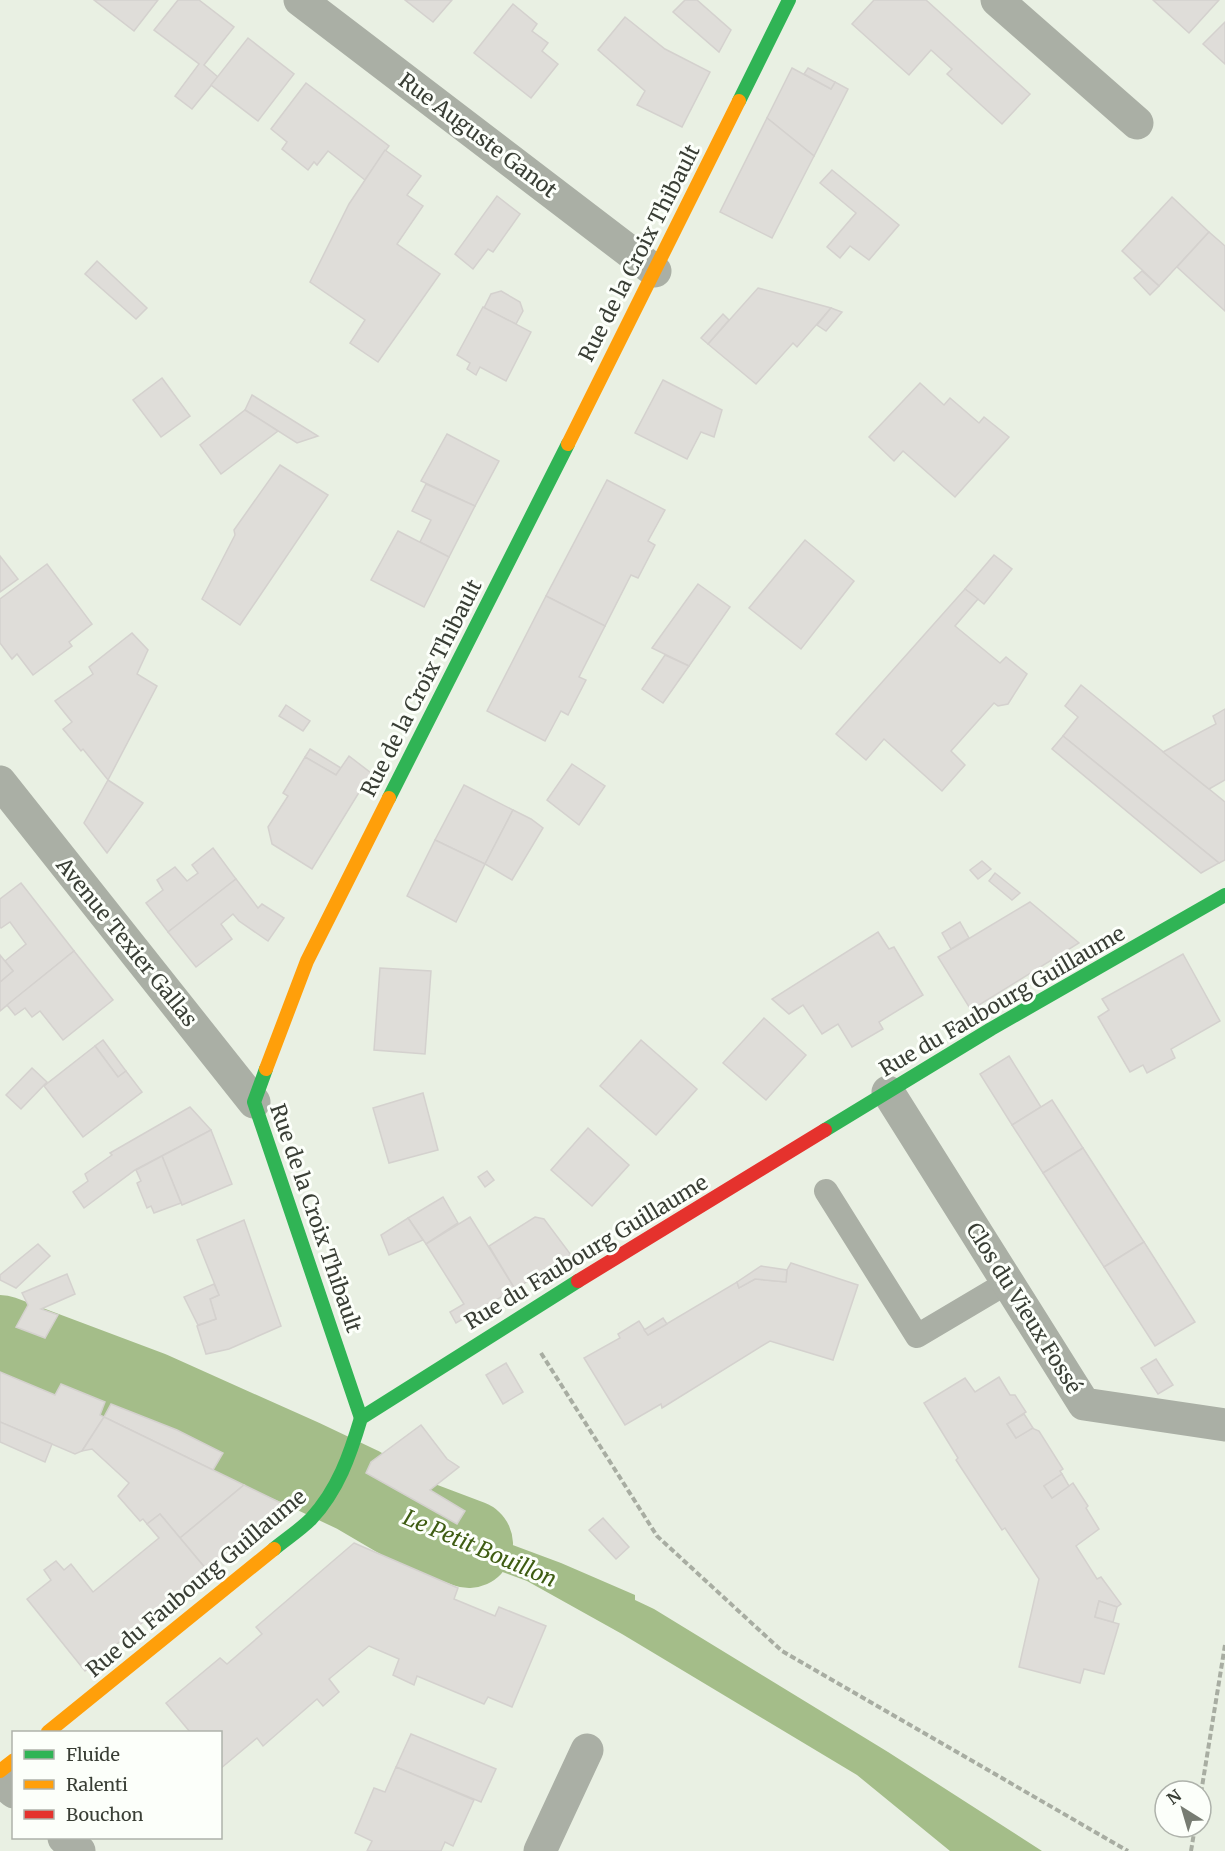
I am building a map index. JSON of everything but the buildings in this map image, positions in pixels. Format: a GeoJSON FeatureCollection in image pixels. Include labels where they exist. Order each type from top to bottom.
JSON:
{"type":"FeatureCollection","features":[{"type":"Feature","properties":{"kind":"street","name":"Rue Auguste Ganot"},"geometry":{"type":"LineString","coordinates":[[300,0],[655,270]]}},
{"type":"Feature","properties":{"kind":"street","name":"Rue de la Croix Thibault"},"geometry":{"type":"LineString","coordinates":[[361,1418],[254,1102],[308,961],[789,0]]}},
{"type":"Feature","properties":{"kind":"street"},"geometry":{"type":"LineString","coordinates":[[997,0],[1137,123]]}},
{"type":"Feature","properties":{"kind":"street","name":"Avenue Texier Gallas"},"geometry":{"type":"LineString","coordinates":[[0,782],[254,1102]]}},
{"type":"Feature","properties":{"kind":"street","name":"Rue du Faubourg Guillaume"},"geometry":{"type":"LineString","coordinates":[[49,1731],[310,1520],[329,1497],[349,1458],[361,1418],[518,1317],[990,1029],[1225,895]]}},
{"type":"Feature","properties":{"kind":"street","name":"Clos du Vieux Fossé"},"geometry":{"type":"LineString","coordinates":[[888,1092],[1084,1404],[1225,1425]]}},
{"type":"Feature","properties":{"kind":"street"},"geometry":{"type":"LineString","coordinates":[[540,1851],[586,1750]]}},
{"type":"Feature","properties":{"kind":"street"},"geometry":{"type":"LineString","coordinates":[[0,1771],[12,1762]]}},
{"type":"Feature","properties":{"kind":"street"},"geometry":{"type":"LineString","coordinates":[[0,1780],[12,1790]]}},
{"type":"Feature","properties":{"kind":"street"},"geometry":{"type":"LineString","coordinates":[[65,1839],[79,1851]]}},
{"type":"Feature","properties":{"kind":"lane"},"geometry":{"type":"LineString","coordinates":[[826,1191],[917,1336],[1008,1282]]}},
{"type":"Feature","properties":{"kind":"path"},"geometry":{"type":"LineString","coordinates":[[518,1317],[657,1536],[782,1651],[1128,1851]]}},
{"type":"Feature","properties":{"kind":"path"},"geometry":{"type":"LineString","coordinates":[[1203,1779],[1225,1645]]}},
{"type":"Feature","properties":{"kind":"water"},"geometry":{"type":"Polygon","coordinates":[[[0,1321],[139,1374],[166,1381],[189,1372],[263,1413],[309,1447],[289,1485],[177,1430],[0,1358],[0,1321]]]}},
{"type":"Feature","properties":{"kind":"water"},"geometry":{"type":"Polygon","coordinates":[[[366,1473],[457,1524],[561,1563],[635,1595],[635,1600],[654,1609],[888,1752],[1042,1851],[950,1851],[857,1775],[622,1634],[527,1581],[346,1514],[366,1473]]]}},
{"type":"Feature","properties":{"kind":"waterway","name":"Le Petit Bouillon"},"geometry":{"type":"LineString","coordinates":[[0,1339],[149,1395],[358,1490],[416,1524],[469,1544]]}},
{"type":"Feature","properties":{"kind":"traffic: fast"},"geometry":{"type":"LineString","coordinates":[[739,101],[789,0]]}},
{"type":"Feature","properties":{"kind":"traffic: fast"},"geometry":{"type":"LineString","coordinates":[[389,798],[568,444]]}},
{"type":"Feature","properties":{"kind":"traffic: fast"},"geometry":{"type":"LineString","coordinates":[[825,1130],[991,1029],[1225,895]]}},
{"type":"Feature","properties":{"kind":"traffic: fast"},"geometry":{"type":"LineString","coordinates":[[266,1069],[254,1102],[361,1418]]}},
{"type":"Feature","properties":{"kind":"traffic: fast"},"geometry":{"type":"LineString","coordinates":[[274,1549],[311,1519],[329,1496],[347,1459],[361,1418],[578,1281]]}},
{"type":"Feature","properties":{"kind":"traffic: slow"},"geometry":{"type":"LineString","coordinates":[[568,444],[739,101]]}},
{"type":"Feature","properties":{"kind":"traffic: slow"},"geometry":{"type":"LineString","coordinates":[[266,1069],[307,961],[389,798]]}},
{"type":"Feature","properties":{"kind":"traffic: slow"},"geometry":{"type":"LineString","coordinates":[[49,1731],[274,1549]]}},
{"type":"Feature","properties":{"kind":"traffic: slow"},"geometry":{"type":"LineString","coordinates":[[0,1771],[12,1762]]}},
{"type":"Feature","properties":{"kind":"traffic: jam"},"geometry":{"type":"LineString","coordinates":[[578,1281],[825,1130]]}}]}
